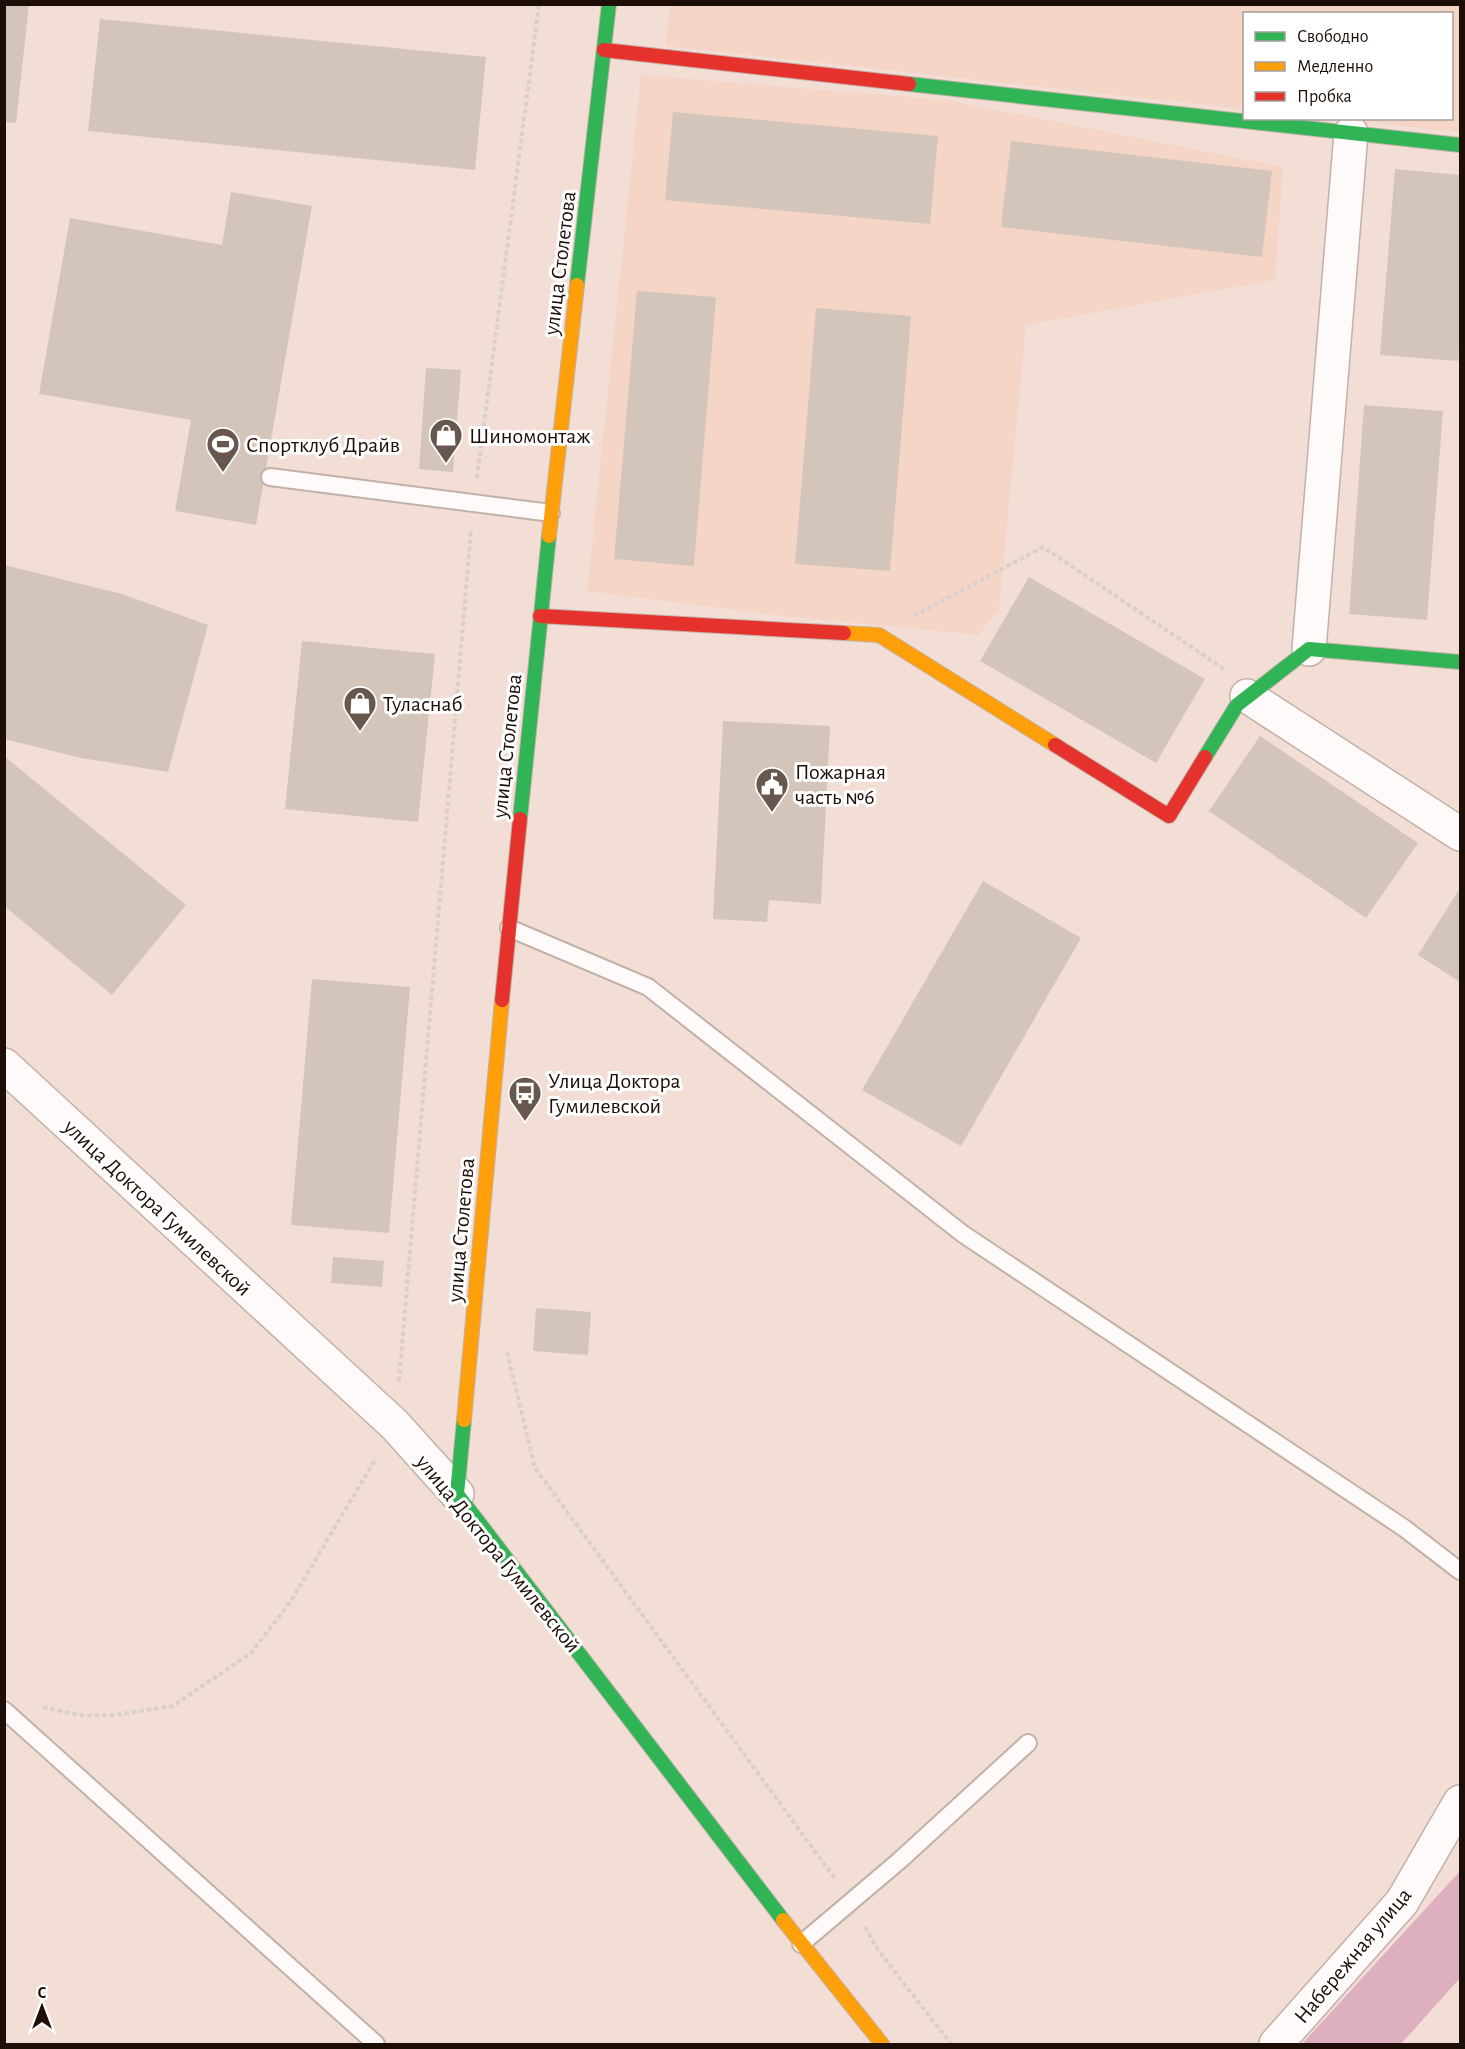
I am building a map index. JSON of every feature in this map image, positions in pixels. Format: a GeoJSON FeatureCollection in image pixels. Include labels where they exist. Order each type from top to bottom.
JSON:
{"type":"FeatureCollection","features":[{"type":"Feature","properties":{"kind":"main road","name":"улица Столетова"},"geometry":{"type":"LineString","coordinates":[[457,1494],[508,928],[551,513],[609,4]]}},
{"type":"Feature","properties":{"kind":"main road"},"geometry":{"type":"LineString","coordinates":[[604,50],[1461,145]]}},
{"type":"Feature","properties":{"kind":"main road"},"geometry":{"type":"LineString","coordinates":[[540,616],[879,635],[1169,816],[1237,705],[1309,650],[1461,662]]}},
{"type":"Feature","properties":{"kind":"main road","name":"улица Доктора Гумилевской"},"geometry":{"type":"LineString","coordinates":[[457,1494],[801,1944],[882,2044]]}},
{"type":"Feature","properties":{"kind":"street"},"geometry":{"type":"LineString","coordinates":[[1309,650],[1351,133]]}},
{"type":"Feature","properties":{"kind":"street"},"geometry":{"type":"LineString","coordinates":[[1251,693],[1461,834]]}},
{"type":"Feature","properties":{"kind":"street","name":"улица Доктора Гумилевской"},"geometry":{"type":"LineString","coordinates":[[4,1065],[395,1425],[457,1494]]}},
{"type":"Feature","properties":{"kind":"street","name":"Набережная улица"},"geometry":{"type":"LineString","coordinates":[[1276,2044],[1402,1902],[1461,1802]]}},
{"type":"Feature","properties":{"kind":"lane"},"geometry":{"type":"LineString","coordinates":[[270,477],[551,513]]}},
{"type":"Feature","properties":{"kind":"lane"},"geometry":{"type":"LineString","coordinates":[[508,928],[648,987],[963,1234],[1404,1528],[1461,1571]]}},
{"type":"Feature","properties":{"kind":"lane"},"geometry":{"type":"LineString","coordinates":[[4,1710],[376,2044]]}},
{"type":"Feature","properties":{"kind":"lane"},"geometry":{"type":"LineString","coordinates":[[801,1944],[899,1861],[1028,1743]]}},
{"type":"Feature","properties":{"kind":"path"},"geometry":{"type":"LineString","coordinates":[[36,1706],[79,1715],[114,1715],[173,1706],[251,1653],[291,1601],[395,1425],[473,504],[539,4]]}},
{"type":"Feature","properties":{"kind":"path"},"geometry":{"type":"LineString","coordinates":[[879,635],[1043,547],[1251,693]]}},
{"type":"Feature","properties":{"kind":"path"},"geometry":{"type":"LineString","coordinates":[[506,1347],[536,1468],[851,1901],[878,1950],[951,2044]]}},
{"type":"Feature","properties":{"kind":"shaded area"},"geometry":{"type":"Polygon","coordinates":[[[670,5],[1460,5],[1460,132],[1345,120],[1453,120],[1453,12],[1243,12],[1243,109],[666,46],[670,5]]]}},
{"type":"Feature","properties":{"kind":"shaded area"},"geometry":{"type":"Polygon","coordinates":[[[641,75],[947,100],[1283,167],[1275,280],[1026,325],[999,609],[979,635],[773,615],[587,591],[641,75]]]}},
{"type":"Feature","properties":{"kind":"shaded area"},"geometry":{"type":"Polygon","coordinates":[[[1460,1871],[1460,1978],[1401,2044],[1302,2044],[1460,1871]]]}},
{"type":"Feature","properties":{"kind":"building"},"geometry":{"type":"Polygon","coordinates":[[[4,4],[29,4],[16,123],[4,122],[4,4]]]}},
{"type":"Feature","properties":{"kind":"building"},"geometry":{"type":"Polygon","coordinates":[[[100,19],[486,57],[475,170],[88,131],[100,19]]]}},
{"type":"Feature","properties":{"kind":"building"},"geometry":{"type":"Polygon","coordinates":[[[673,112],[938,136],[930,224],[665,200],[673,112]]]}},
{"type":"Feature","properties":{"kind":"building"},"geometry":{"type":"Polygon","coordinates":[[[1011,141],[1272,171],[1262,257],[1001,227],[1011,141]]]}},
{"type":"Feature","properties":{"kind":"building"},"geometry":{"type":"Polygon","coordinates":[[[1395,169],[1460,175],[1458,361],[1380,355],[1395,169]]]}},
{"type":"Feature","properties":{"kind":"building"},"geometry":{"type":"Polygon","coordinates":[[[231,192],[312,206],[256,525],[175,511],[191,420],[39,394],[70,218],[222,245],[231,192]]]}},
{"type":"Feature","properties":{"kind":"building"},"geometry":{"type":"Polygon","coordinates":[[[637,291],[716,297],[694,566],[614,559],[637,291]]]}},
{"type":"Feature","properties":{"kind":"building"},"geometry":{"type":"Polygon","coordinates":[[[816,308],[911,316],[890,571],[795,564],[816,308]]]}},
{"type":"Feature","properties":{"kind":"building"},"geometry":{"type":"Polygon","coordinates":[[[426,368],[461,370],[453,472],[419,469],[426,368]]]}},
{"type":"Feature","properties":{"kind":"building"},"geometry":{"type":"Polygon","coordinates":[[[1364,405],[1443,411],[1427,620],[1349,614],[1364,405]]]}},
{"type":"Feature","properties":{"kind":"building"},"geometry":{"type":"Polygon","coordinates":[[[4,565],[122,594],[208,625],[168,772],[81,758],[4,739],[4,565]]]}},
{"type":"Feature","properties":{"kind":"building"},"geometry":{"type":"Polygon","coordinates":[[[1029,577],[1205,679],[1156,763],[980,661],[1029,577]]]}},
{"type":"Feature","properties":{"kind":"building","name":"Туласнаб"},"geometry":{"type":"Polygon","coordinates":[[[302,641],[435,654],[418,822],[285,809],[302,641]]]}},
{"type":"Feature","properties":{"kind":"building","name":"Пожарная часть №6"},"geometry":{"type":"Polygon","coordinates":[[[723,721],[830,726],[821,904],[769,900],[767,922],[713,919],[723,721]]]}},
{"type":"Feature","properties":{"kind":"building"},"geometry":{"type":"Polygon","coordinates":[[[1260,736],[1418,843],[1366,918],[1209,811],[1260,736]]]}},
{"type":"Feature","properties":{"kind":"building"},"geometry":{"type":"Polygon","coordinates":[[[4,756],[186,905],[112,995],[4,906],[4,756]]]}},
{"type":"Feature","properties":{"kind":"building"},"geometry":{"type":"Polygon","coordinates":[[[983,881],[1081,938],[961,1146],[862,1090],[983,881]]]}},
{"type":"Feature","properties":{"kind":"building"},"geometry":{"type":"Polygon","coordinates":[[[1460,888],[1460,982],[1418,955],[1460,888]]]}},
{"type":"Feature","properties":{"kind":"building"},"geometry":{"type":"Polygon","coordinates":[[[312,979],[410,987],[389,1233],[291,1225],[312,979]]]}},
{"type":"Feature","properties":{"kind":"building"},"geometry":{"type":"Polygon","coordinates":[[[333,1257],[384,1261],[382,1287],[331,1283],[333,1257]]]}},
{"type":"Feature","properties":{"kind":"building"},"geometry":{"type":"Polygon","coordinates":[[[536,1308],[591,1312],[588,1355],[533,1351],[536,1308]]]}},
{"type":"Feature","properties":{"kind":"traffic: fast"},"geometry":{"type":"LineString","coordinates":[[577,285],[609,4]]}},
{"type":"Feature","properties":{"kind":"traffic: fast"},"geometry":{"type":"LineString","coordinates":[[909,84],[1460,145]]}},
{"type":"Feature","properties":{"kind":"traffic: fast"},"geometry":{"type":"LineString","coordinates":[[520,819],[549,536]]}},
{"type":"Feature","properties":{"kind":"traffic: fast"},"geometry":{"type":"LineString","coordinates":[[1205,757],[1237,705],[1309,649],[1460,662]]}},
{"type":"Feature","properties":{"kind":"traffic: fast"},"geometry":{"type":"LineString","coordinates":[[464,1420],[457,1494],[783,1920]]}},
{"type":"Feature","properties":{"kind":"traffic: slow"},"geometry":{"type":"LineString","coordinates":[[549,536],[577,285]]}},
{"type":"Feature","properties":{"kind":"traffic: slow"},"geometry":{"type":"LineString","coordinates":[[844,633],[879,635],[1055,745]]}},
{"type":"Feature","properties":{"kind":"traffic: slow"},"geometry":{"type":"LineString","coordinates":[[464,1420],[502,1000]]}},
{"type":"Feature","properties":{"kind":"traffic: slow"},"geometry":{"type":"LineString","coordinates":[[783,1920],[882,2044]]}},
{"type":"Feature","properties":{"kind":"traffic: jam"},"geometry":{"type":"LineString","coordinates":[[604,50],[909,84]]}},
{"type":"Feature","properties":{"kind":"traffic: jam"},"geometry":{"type":"LineString","coordinates":[[540,616],[844,633]]}},
{"type":"Feature","properties":{"kind":"traffic: jam"},"geometry":{"type":"LineString","coordinates":[[1055,745],[1169,816],[1205,757]]}},
{"type":"Feature","properties":{"kind":"traffic: jam"},"geometry":{"type":"LineString","coordinates":[[502,1000],[520,819]]}},
{"type":"Feature","properties":{"kind":"place","name":"Шиномонтаж"},"geometry":{"type":"Point","coordinates":[446,464]}},
{"type":"Feature","properties":{"kind":"place","name":"Спортклуб Драйв"},"geometry":{"type":"Point","coordinates":[223,473]}},
{"type":"Feature","properties":{"kind":"place","name":"Туласнаб"},"geometry":{"type":"Point","coordinates":[360,732]}},
{"type":"Feature","properties":{"kind":"place","name":"Пожарная часть №6"},"geometry":{"type":"Point","coordinates":[772,813]}},
{"type":"Feature","properties":{"kind":"place","name":"Улица Доктора Гумилевской"},"geometry":{"type":"Point","coordinates":[525,1122]}}]}
